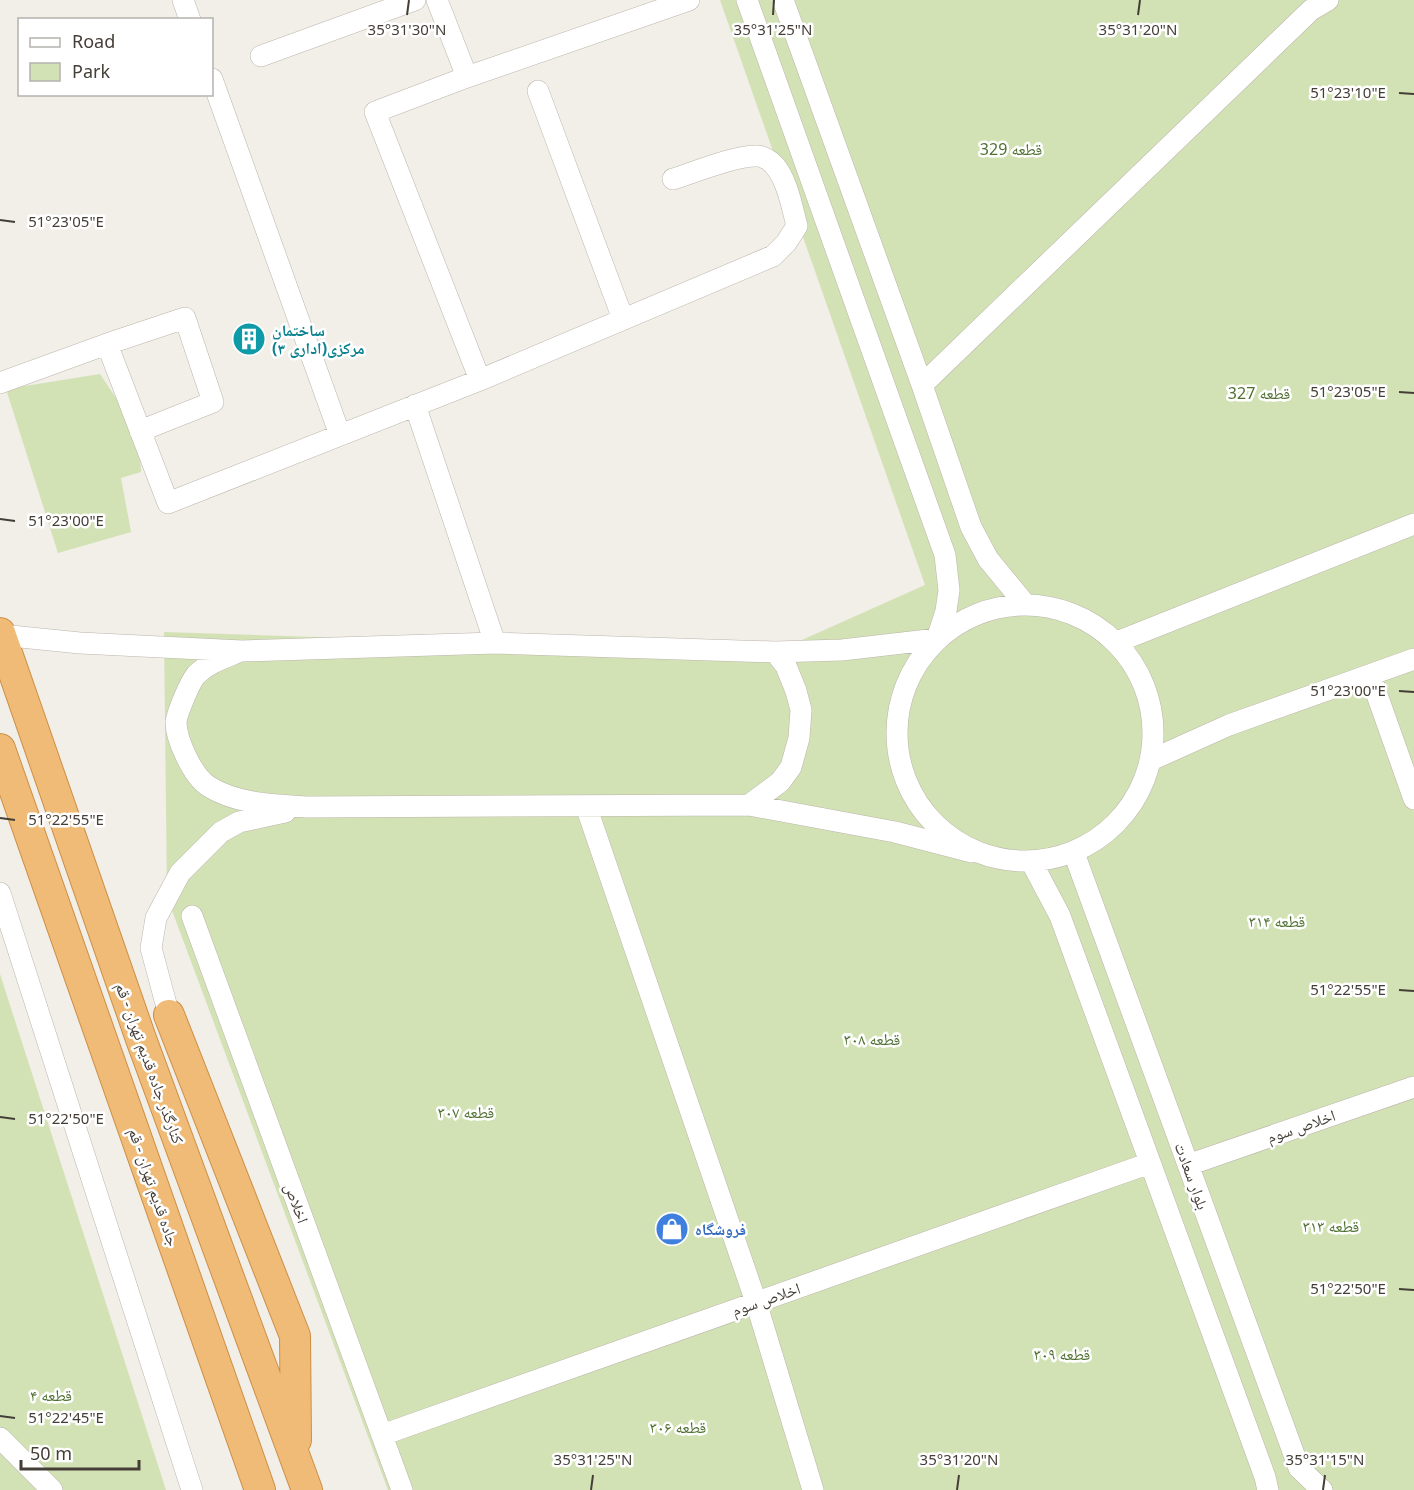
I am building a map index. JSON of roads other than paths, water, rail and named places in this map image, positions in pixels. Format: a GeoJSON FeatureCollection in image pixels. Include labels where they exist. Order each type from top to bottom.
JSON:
{"type":"FeatureCollection","features":[{"type":"Feature","properties":{"kind":"highway","name":"کنارگذر جاده قدیم تهران - قم"},"geometry":{"type":"LineString","coordinates":[[0,634],[141,1039],[307,1490]]}},
{"type":"Feature","properties":{"kind":"highway","name":"جاده قدیم تهران - قم"},"geometry":{"type":"LineString","coordinates":[[0,749],[260,1490]]}},
{"type":"Feature","properties":{"kind":"highway"},"geometry":{"type":"LineString","coordinates":[[169,1015],[295,1336],[296,1461]]}},
{"type":"Feature","properties":{"kind":"street"},"geometry":{"type":"LineString","coordinates":[[183,0],[189,18]]}},
{"type":"Feature","properties":{"kind":"street"},"geometry":{"type":"LineString","coordinates":[[261,56],[415,0]]}},
{"type":"Feature","properties":{"kind":"street"},"geometry":{"type":"LineString","coordinates":[[437,0],[467,77]]}},
{"type":"Feature","properties":{"kind":"street"},"geometry":{"type":"LineString","coordinates":[[480,380],[375,112],[467,77],[689,0]]}},
{"type":"Feature","properties":{"kind":"street"},"geometry":{"type":"LineString","coordinates":[[747,0],[945,555],[949,590],[946,611],[937,639]]}},
{"type":"Feature","properties":{"kind":"street"},"geometry":{"type":"LineString","coordinates":[[783,0],[971,527],[988,559],[1025,604]]}},
{"type":"Feature","properties":{"kind":"street"},"geometry":{"type":"LineString","coordinates":[[922,385],[1311,10],[1328,0]]}},
{"type":"Feature","properties":{"kind":"street"},"geometry":{"type":"LineString","coordinates":[[213,82],[340,435]]}},
{"type":"Feature","properties":{"kind":"street"},"geometry":{"type":"LineString","coordinates":[[538,91],[623,319]]}},
{"type":"Feature","properties":{"kind":"street"},"geometry":{"type":"LineString","coordinates":[[107,344],[168,502],[480,380],[773,256],[786,243],[797,226],[781,175],[773,164],[760,156],[737,159],[673,180]]}},
{"type":"Feature","properties":{"kind":"street"},"geometry":{"type":"LineString","coordinates":[[0,383],[185,318],[213,402],[140,431]]}},
{"type":"Feature","properties":{"kind":"street"},"geometry":{"type":"LineString","coordinates":[[415,405],[495,643]]}},
{"type":"Feature","properties":{"kind":"street"},"geometry":{"type":"LineString","coordinates":[[1117,642],[1414,524]]}},
{"type":"Feature","properties":{"kind":"street"},"geometry":{"type":"LineString","coordinates":[[242,651],[212,662],[195,676],[176,721],[180,745],[190,764],[207,785],[235,798],[252,802],[306,807],[749,806],[895,832],[1001,861],[1032,863],[1053,860],[1074,853],[1110,831],[1136,799],[1151,760],[1154,729],[1149,697],[1137,668],[1117,642],[1090,621],[1058,608],[1025,604],[991,609],[962,620],[937,639],[911,673],[898,712],[898,755],[911,795],[937,828],[972,852]]}},
{"type":"Feature","properties":{"kind":"street"},"geometry":{"type":"LineString","coordinates":[[0,634],[80,643],[242,651],[495,643],[775,652],[842,650],[937,639]]}},
{"type":"Feature","properties":{"kind":"street"},"geometry":{"type":"LineString","coordinates":[[749,806],[780,782],[791,767],[799,738],[801,710],[796,691],[786,666],[775,652]]}},
{"type":"Feature","properties":{"kind":"street"},"geometry":{"type":"LineString","coordinates":[[1151,760],[1229,725],[1414,659]]}},
{"type":"Feature","properties":{"kind":"street"},"geometry":{"type":"LineString","coordinates":[[1370,675],[1414,799]]}},
{"type":"Feature","properties":{"kind":"street"},"geometry":{"type":"LineString","coordinates":[[586,806],[756,1302],[813,1490]]}},
{"type":"Feature","properties":{"kind":"street"},"geometry":{"type":"LineString","coordinates":[[169,1015],[151,948],[156,918],[180,873],[221,832],[239,822],[306,807]]}},
{"type":"Feature","properties":{"kind":"street","name":"بلوار سعادت"},"geometry":{"type":"LineString","coordinates":[[1074,853],[1299,1468],[1322,1490]]}},
{"type":"Feature","properties":{"kind":"street"},"geometry":{"type":"LineString","coordinates":[[1032,863],[1060,916],[1268,1490]]}},
{"type":"Feature","properties":{"kind":"street"},"geometry":{"type":"LineString","coordinates":[[0,894],[192,1490]]}},
{"type":"Feature","properties":{"kind":"street","name":"اخلاص"},"geometry":{"type":"LineString","coordinates":[[192,916],[402,1490]]}},
{"type":"Feature","properties":{"kind":"street","name":"اخلاص سوم"},"geometry":{"type":"LineString","coordinates":[[1188,1165],[1414,1087]]}},
{"type":"Feature","properties":{"kind":"street","name":"اخلاص سوم"},"geometry":{"type":"LineString","coordinates":[[382,1435],[1150,1163]]}},
{"type":"Feature","properties":{"kind":"street"},"geometry":{"type":"LineString","coordinates":[[0,1438],[52,1490]]}},
{"type":"Feature","properties":{"kind":"place","name":"ساختمان مرکزی(اداری ۳)"},"geometry":{"type":"Point","coordinates":[249,339]}},
{"type":"Feature","properties":{"kind":"place","name":"فروشگاه"},"geometry":{"type":"Point","coordinates":[672,1229]}},
{"type":"Feature","properties":{"kind":"park label","name":"قطعه 329"},"geometry":{"type":"Point","coordinates":[1011,149]}},
{"type":"Feature","properties":{"kind":"park label","name":"قطعه 327"},"geometry":{"type":"Point","coordinates":[1259,393]}},
{"type":"Feature","properties":{"kind":"park label","name":"قطعه ۳۱۴"},"geometry":{"type":"Point","coordinates":[1277,921]}},
{"type":"Feature","properties":{"kind":"park label","name":"قطعه ۳۰۸"},"geometry":{"type":"Point","coordinates":[872,1039]}},
{"type":"Feature","properties":{"kind":"park label","name":"قطعه ۳۰۷"},"geometry":{"type":"Point","coordinates":[466,1112]}},
{"type":"Feature","properties":{"kind":"park label","name":"قطعه ۳۱۳"},"geometry":{"type":"Point","coordinates":[1331,1226]}},
{"type":"Feature","properties":{"kind":"park label","name":"قطعه ۳۰۹"},"geometry":{"type":"Point","coordinates":[1062,1354]}},
{"type":"Feature","properties":{"kind":"park label","name":"قطعه ۴"},"geometry":{"type":"Point","coordinates":[51,1395]}},
{"type":"Feature","properties":{"kind":"park label","name":"قطعه ۳۰۶"},"geometry":{"type":"Point","coordinates":[678,1427]}}]}
